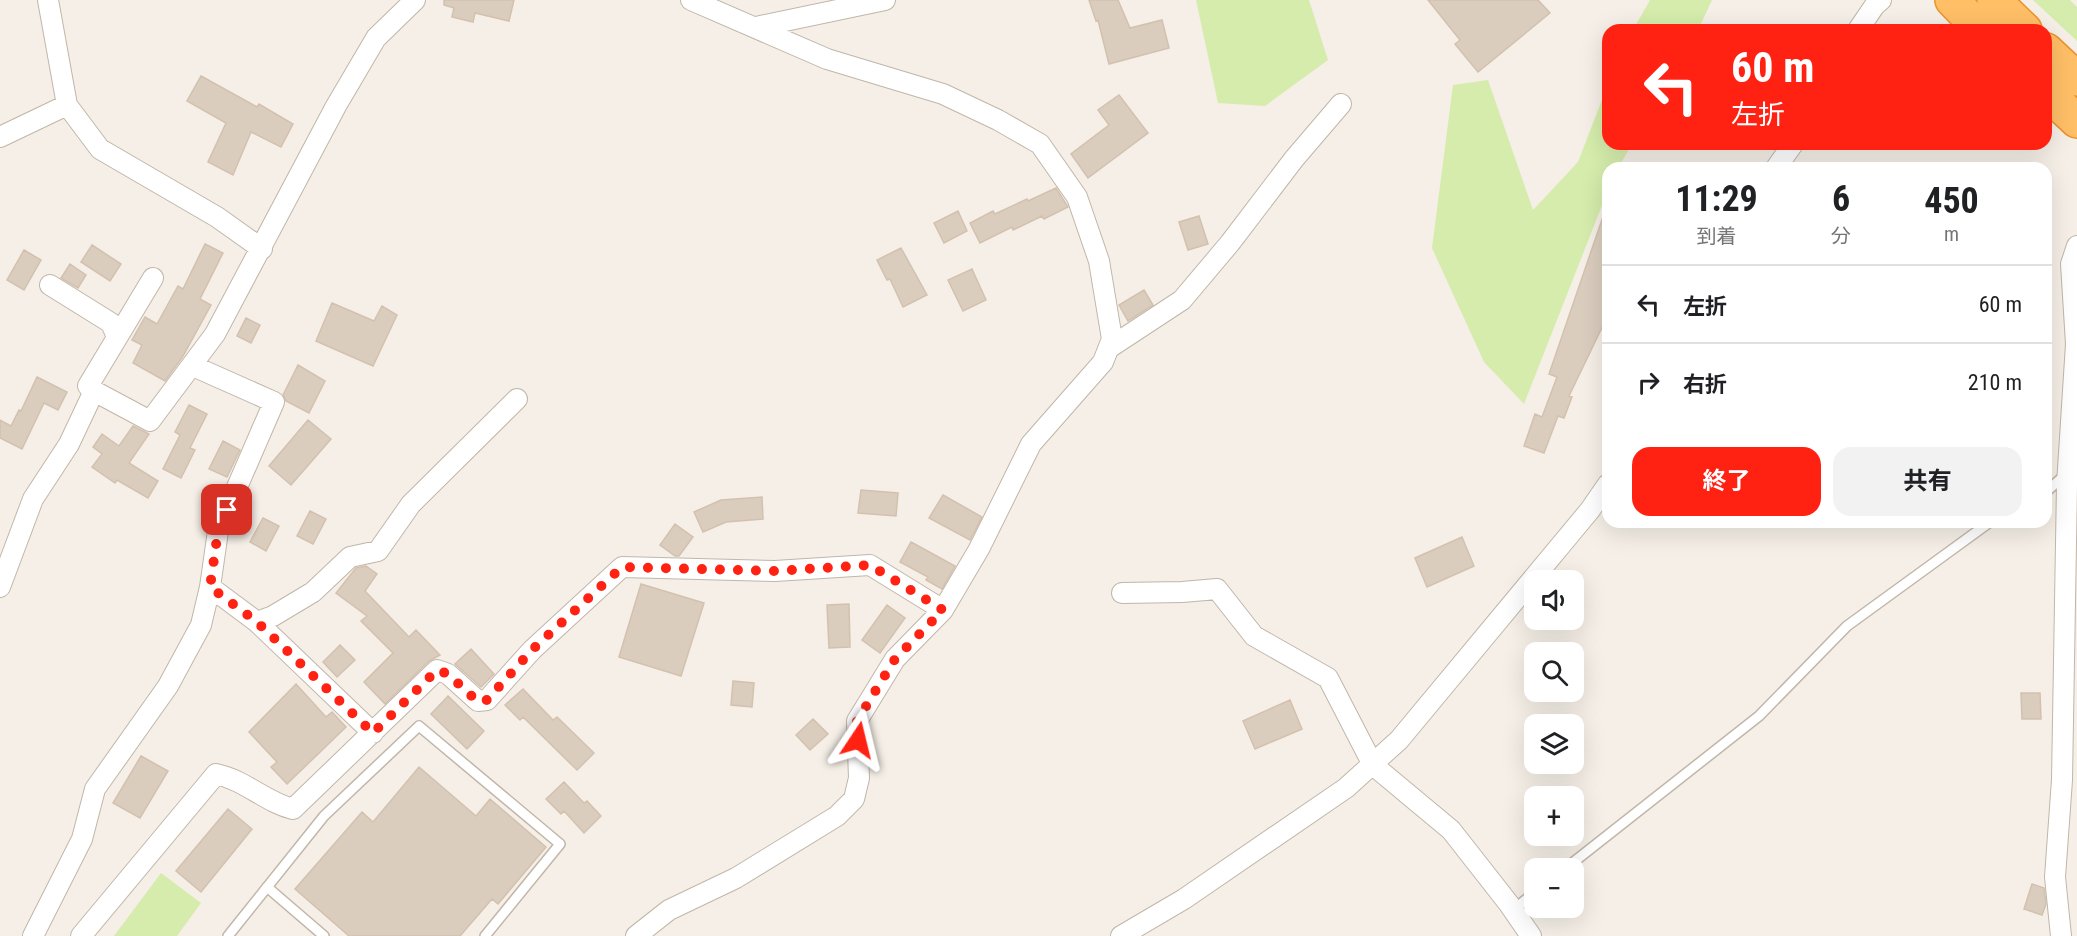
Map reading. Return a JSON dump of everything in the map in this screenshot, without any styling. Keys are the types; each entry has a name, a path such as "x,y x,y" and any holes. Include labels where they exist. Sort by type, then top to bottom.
{"highway":[{"path":"1952,0 1975,24"},
{"path":"1994,0 2019,24"},
{"path":"2052,56 2077,79"},
{"path":"2052,98 2077,121"}],"street":[{"path":"48,0 67,105 100,149 217,217 262,249"},
{"path":"153,278 88,386 94,392 150,421 215,334 336,106 376,38 415,0"},
{"path":"636,936 669,910 736,878 837,816 854,799 859,778 857,721 895,659 943,610 979,549 1031,444 1103,362 1112,339 1099,261 1077,197 1040,144 998,120 943,94 827,59 691,0"},
{"path":"756,27 885,0"},
{"path":"1862,24 1878,3"},
{"path":"1109,348 1182,300 1230,243 1294,159 1341,104"},
{"path":"0,137 67,105"},
{"path":"2061,936 2055,877 2062,780 2068,472 2076,344 2071,264 2077,246"},
{"path":"50,285 111,323 117,337"},
{"path":"33,936 82,839 95,789 168,686 201,625 210,587 218,531 274,402 193,366"},
{"path":"0,588 33,499 69,444 94,392"},
{"path":"257,622 273,616 313,592 350,557 378,551 411,504 517,399"},
{"path":"1121,936 1184,899 1346,788 1373,765 1399,740 1602,493"},
{"path":"81,936 216,774 231,777 281,806 293,809 437,670 448,674 478,702 487,700 532,650 622,567 775,571 870,565 943,610"},
{"path":"210,587 257,622 373,733"},
{"path":"1122,593 1217,589 1254,636 1328,678 1373,765 1451,830 1531,936"}],"lane":[{"path":"2052,487 2068,472"},
{"path":"1579,858 1759,716 1847,626 1982,528"},
{"path":"228,936 324,816 419,726 560,844 484,936"},
{"path":"267,887 324,936"},
{"path":"1513,910 1524,901"}],"green space":[{"path":"1196,0 1309,0 1328,60 1265,106 1218,103"},
{"path":"1650,0 1712,0 1701,24 1636,24"},
{"path":"2033,0 2070,0 2077,7 2077,41"},
{"path":"1488,80 1533,210 1578,162 1602,100 1602,150 1628,150 1622,162 1602,162 1602,205 1524,404 1484,362 1432,248 1453,85"},
{"path":"161,873 201,903 177,936 114,936"}],"building":[{"path":"444,0 514,0 509,21 475,13 473,22 452,17 454,8 444,5"},
{"path":"1089,0 1118,0 1130,28 1162,20 1169,48 1109,64 1098,20 1096,21"},
{"path":"1428,0 1538,0 1550,13 1478,72 1455,44 1460,40"},
{"path":"201,76 257,107 259,104 293,124 281,147 251,132 233,175 208,162 226,123 187,101"},
{"path":"1119,95 1148,133 1088,178 1071,154 1109,125 1098,110"},
{"path":"1056,188 1068,207 1044,219 1042,216 1013,230 1012,227 980,243 970,223 993,211 995,214"},
{"path":"958,211 967,231 944,243 934,223"},
{"path":"1199,216 1208,244 1188,250 1179,222"},
{"path":"1602,220 1602,327 1569,396 1572,397 1564,418 1558,416 1544,453 1524,446 1535,414 1542,417 1557,377 1549,374"},
{"path":"205,244 223,253 200,299 211,305 183,356 165,381 133,363 142,345 132,340 145,317 157,324 178,286 183,289"},
{"path":"92,245 121,264 110,281 81,262"},
{"path":"901,248 927,295 903,307 890,279 887,280 877,260"},
{"path":"24,250 41,260 24,290 7,280"},
{"path":"70,264 86,275 78,288 61,278"},
{"path":"972,269 986,300 963,311 948,280"},
{"path":"1144,290 1153,305 1128,321 1119,305"},
{"path":"332,303 374,321 382,306 397,315 373,366 316,341"},
{"path":"246,318 260,325 251,343 237,336"},
{"path":"298,365 325,381 309,413 286,401 283,395"},
{"path":"37,377 67,392 58,410 44,403 22,449 0,438 0,420 11,426 19,410 21,411"},
{"path":"189,405 207,414 190,448 195,450 181,478 163,469 180,435 175,432"},
{"path":"308,420 331,439 291,485 269,466"},
{"path":"133,426 149,434 129,463 158,481 148,498 117,480 115,483 92,467 102,454 93,447 102,434 119,446"},
{"path":"223,441 240,450 227,477 209,469"},
{"path":"861,490 898,493 896,516 858,513"},
{"path":"943,495 982,517 970,540 929,518"},
{"path":"762,497 763,519 726,522 703,532 694,512 721,500"},
{"path":"310,511 326,519 313,544 297,536"},
{"path":"263,518 279,526 266,551 250,542"},
{"path":"675,524 693,537 679,556 675,556 660,545"},
{"path":"1462,537 1474,566 1427,587 1415,558"},
{"path":"911,542 955,566 942,589 926,580 928,577 900,562"},
{"path":"366,566 377,574 365,591 409,637 416,630 440,655 429,661 385,704 364,682 393,653 361,621 367,616 336,593 356,568"},
{"path":"641,584 704,603 681,676 619,657"},
{"path":"849,604 850,647 829,648 827,605"},
{"path":"887,605 905,618 880,653 862,640"},
{"path":"340,645 355,660 337,677 323,662"},
{"path":"471,649 494,674 481,687 455,664"},
{"path":"733,681 754,683 752,707 731,705"},
{"path":"296,684 326,717 332,712 346,727 287,784 271,767 277,762 249,732"},
{"path":"523,689 553,720 557,717 594,753 577,770 523,717 520,720 505,705"},
{"path":"2021,693 2040,693 2041,719 2022,719"},
{"path":"448,696 484,731 467,749 431,714"},
{"path":"1290,700 1302,729 1255,749 1243,721"},
{"path":"813,719 828,734 810,750 796,735"},
{"path":"141,756 168,771 140,818 113,803"},
{"path":"419,767 476,816 490,799 546,847 498,904 492,899 460,936 349,936 295,889 362,812 373,822"},
{"path":"564,782 584,803 587,801 601,816 584,833 564,811 561,814 546,799"},
{"path":"228,809 252,829 201,892 176,871"},
{"path":"2032,884 2044,888 2046,904 2042,915 2024,909"}],"route":[{"path":"227,510 218,531 210,587 257,622 373,733 437,670 448,674 478,702 487,700 532,650 622,567 775,571 870,565 943,610 895,659 857,721 858,740"}]}
